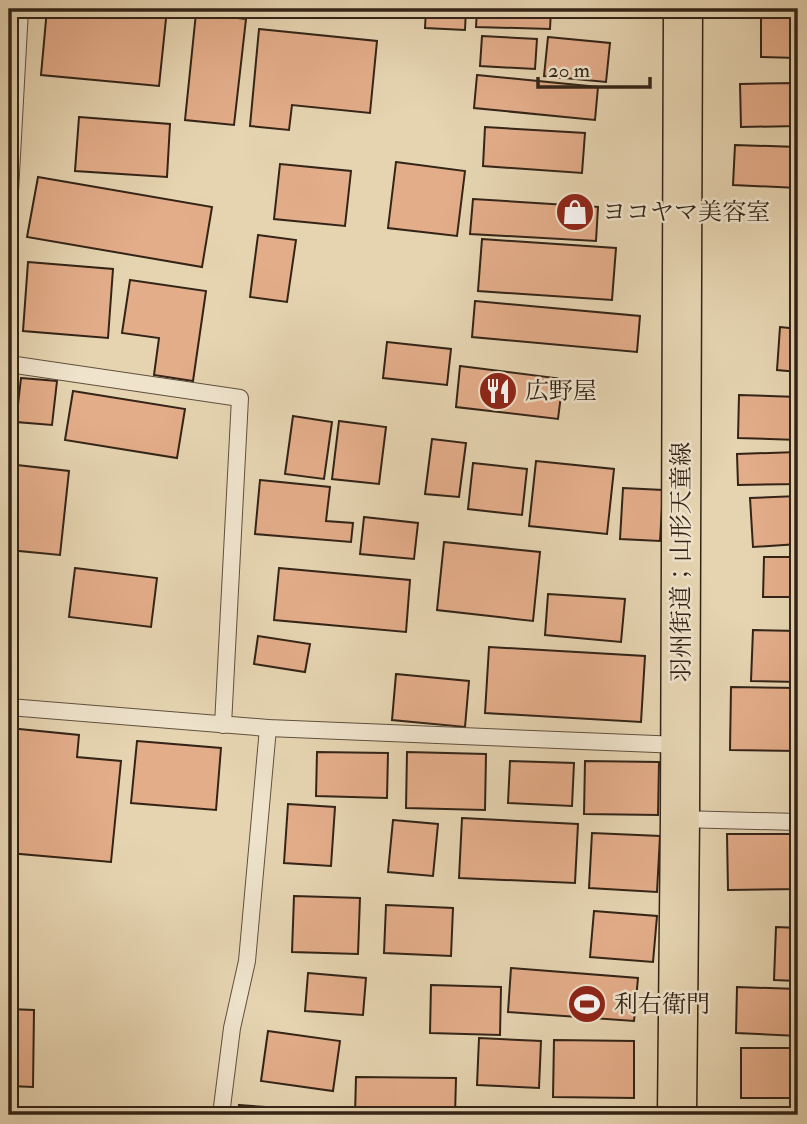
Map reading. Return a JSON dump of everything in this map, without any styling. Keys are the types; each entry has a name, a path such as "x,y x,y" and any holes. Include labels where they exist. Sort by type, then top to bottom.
{"main road":[{"name":"羽州街道；山形天童線","path":"677,1115 681,820 683,9"}],"lane":[{"path":"9,210 11,116 20,9"},
{"path":"9,364 240,398 223,725"},
{"path":"9,707 268,728 681,744"},
{"path":"221,1115 232,1028 247,961 268,728"},
{"path":"681,820 798,822"}],"building":[{"path":"47,9 167,9 159,86 41,75"},
{"path":"426,9 466,9 465,30 425,28"},
{"path":"477,9 551,9 550,29 476,27"},
{"path":"761,9 798,9 798,58 761,57"},
{"path":"196,13 246,19 234,125 185,120"},
{"path":"259,29 377,41 370,113 292,105 289,130 250,126"},
{"path":"482,36 537,39 535,69 480,66"},
{"path":"548,37 610,43 606,82 544,76"},
{"path":"477,75 598,87 595,120 474,108"},
{"path":"798,83 798,126 741,127 740,84"},
{"path":"79,117 170,124 167,177 75,171"},
{"path":"485,127 585,133 582,173 483,166"},
{"path":"735,145 798,147 798,188 733,185"},
{"path":"396,162 465,171 457,236 388,228"},
{"path":"280,164 351,171 345,226 274,219"},
{"path":"38,177 212,207 202,267 27,237"},
{"path":"473,199 598,207 596,241 470,234"},
{"path":"258,235 296,240 287,302 250,297"},
{"path":"482,239 616,248 612,300 478,291"},
{"path":"28,262 113,269 108,338 23,331"},
{"path":"130,280 206,291 193,381 154,375 159,338 122,333"},
{"path":"475,301 640,316 637,352 472,337"},
{"path":"780,327 798,329 798,372 777,370"},
{"path":"387,342 451,349 447,385 383,378"},
{"path":"460,366 563,379 558,419 456,407"},
{"path":"21,378 57,381 52,425 16,422"},
{"path":"73,391 185,409 177,458 65,440"},
{"path":"739,395 798,397 798,440 738,438"},
{"path":"293,416 332,422 324,479 285,474"},
{"path":"339,421 386,427 379,484 332,479"},
{"path":"432,439 466,443 459,497 425,494"},
{"path":"798,452 798,484 738,485 737,454"},
{"path":"536,461 614,469 607,534 529,526"},
{"path":"473,463 527,469 522,515 468,509"},
{"path":"17,465 69,471 60,555 9,550"},
{"path":"260,480 330,487 326,521 353,523 351,542 255,534"},
{"path":"623,488 663,490 660,541 620,539"},
{"path":"798,496 798,544 753,547 750,498"},
{"path":"364,517 418,523 414,559 360,554"},
{"path":"444,542 540,552 533,621 437,610"},
{"path":"764,557 798,557 798,597 763,597"},
{"path":"75,568 157,578 151,627 69,617"},
{"path":"279,568 410,580 406,632 274,620"},
{"path":"548,594 625,599 621,642 545,635"},
{"path":"753,630 798,631 798,682 751,681"},
{"path":"258,636 310,644 305,672 254,664"},
{"path":"489,647 645,656 641,722 485,713"},
{"path":"396,674 469,681 465,727 392,720"},
{"path":"731,687 798,688 798,751 730,750"},
{"path":"9,728 79,735 77,757 121,761 111,862 9,853"},
{"path":"137,741 221,748 216,810 131,803"},
{"path":"317,752 388,753 387,798 316,796"},
{"path":"407,752 486,754 485,810 406,808"},
{"path":"510,761 574,763 572,806 508,803"},
{"path":"585,761 659,762 658,815 584,814"},
{"path":"288,804 335,807 331,866 284,863"},
{"path":"462,818 578,824 575,883 459,878"},
{"path":"393,820 438,824 433,876 388,872"},
{"path":"592,833 660,836 657,892 589,888"},
{"path":"727,834 798,834 798,889 728,890"},
{"path":"294,896 360,898 358,954 292,952"},
{"path":"386,905 453,908 451,956 384,953"},
{"path":"594,911 657,916 653,962 590,957"},
{"path":"776,927 798,928 798,981 774,980"},
{"path":"511,968 638,978 634,1021 508,1012"},
{"path":"308,973 366,978 363,1015 305,1011"},
{"path":"431,985 501,987 500,1035 430,1033"},
{"path":"737,987 798,989 798,1036 736,1033"},
{"path":"9,1009 34,1010 33,1087 9,1086"},
{"path":"268,1031 340,1041 333,1091 261,1081"},
{"path":"479,1038 541,1041 539,1088 477,1085"},
{"path":"554,1040 634,1041 634,1098 553,1097"},
{"path":"741,1048 798,1048 798,1098 741,1098"},
{"path":"356,1077 456,1078 455,1115 355,1115"},
{"path":"239,1105 265,1107 264,1115 238,1115"},
{"path":"527,1109 527,1115 470,1115 470,1110"},
{"path":"648,1112 648,1115 538,1115 538,1113"}],"place":[{"name":"ヨコヤマ美容室","path":"575,212"},
{"name":"広野屋","path":"498,391"},
{"name":"利右衛門","path":"587,1004"}]}
